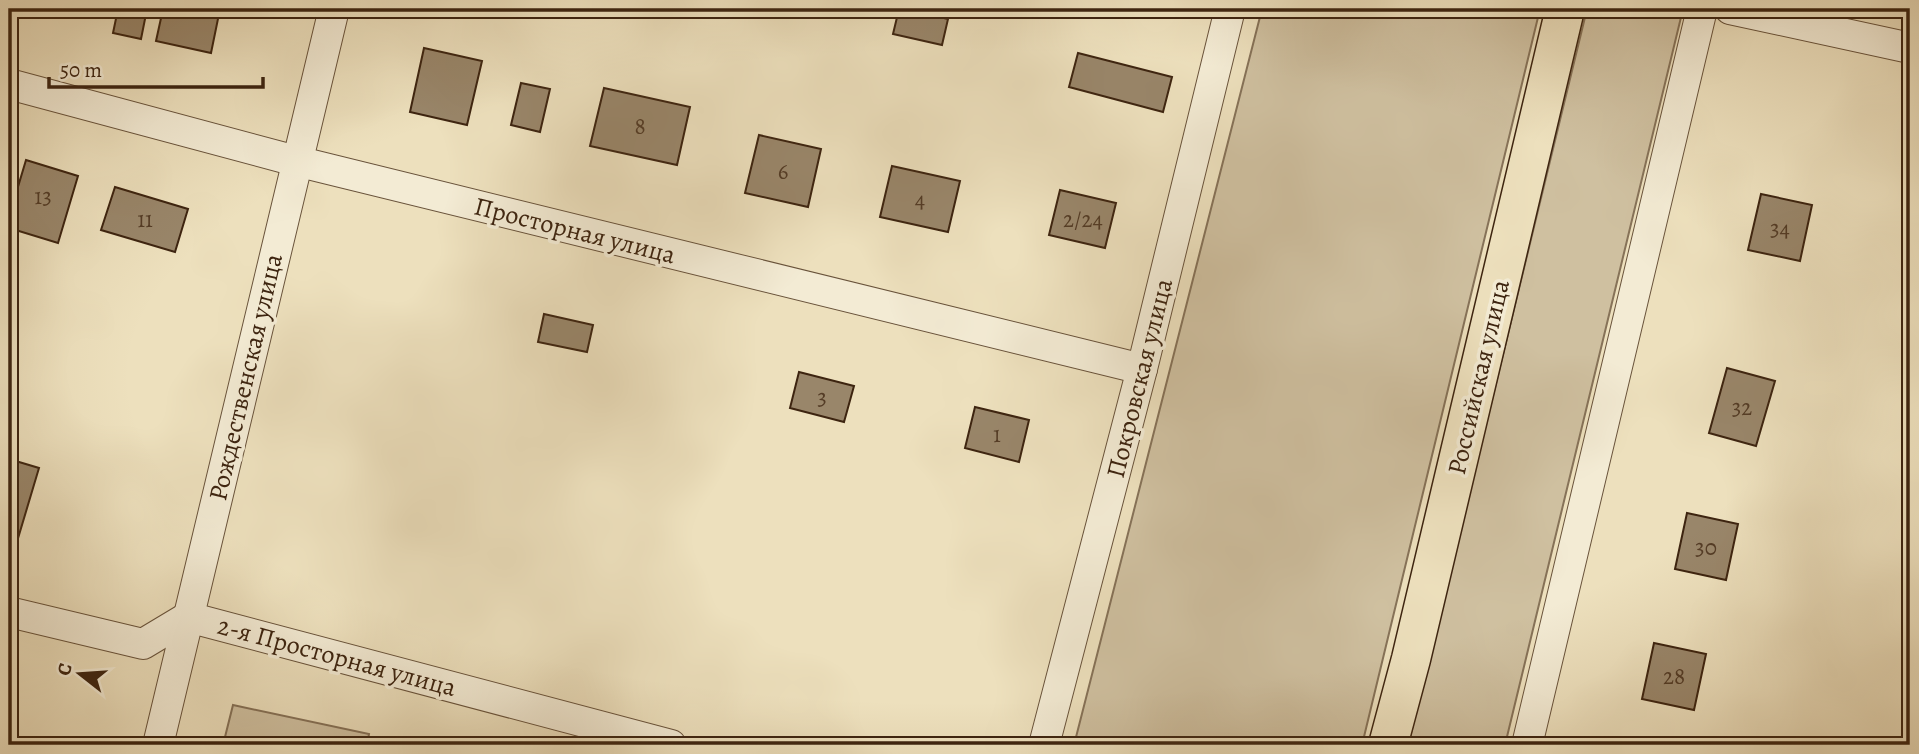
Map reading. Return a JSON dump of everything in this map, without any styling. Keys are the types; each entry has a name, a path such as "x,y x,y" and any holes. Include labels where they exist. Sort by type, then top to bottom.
{"main road":[{"name":"Российская улица","path":"1388,745 1411,659 1565,9"}],"street":[{"name":"Рождественская улица","path":"158,745 334,9"},
{"name":"Покровская улица","path":"1044,745 1142,369 1230,9"},
{"path":"1527,745 1702,9"},
{"path":"1730,9 1910,48"},
{"name":"Просторная улица","path":"9,84 296,161 1142,369"},
{"name":"2-я Просторная улица","path":"9,612 143,644 188,617 671,745"}],"shaded area":[{"path":"1262,9 1540,9 1362,745 1074,745"},
{"path":"1587,9 1683,9 1505,745 1408,745"},
{"path":"233,705 369,734 367,745 223,745"}],"building":[{"path":"118,9 147,9 141,39 113,33"},
{"path":"163,9 220,9 211,53 156,41"},
{"path":"899,9 948,19 942,45 893,34"},
{"path":"1150,9 1179,9 1178,15"},
{"path":"424,48 482,61 467,125 410,112"},
{"path":"1078,53 1172,77 1163,112 1069,87"},
{"path":"521,83 550,89 540,132 511,125"},
{"path":"604,88 690,107 677,165 590,146"},
{"path":"759,135 821,149 808,207 745,193"},
{"path":"26,160 78,176 58,243 9,228 9,217"},
{"path":"892,166 960,181 948,232 880,217"},
{"path":"115,187 188,209 175,252 101,230"},
{"path":"1060,190 1116,203 1105,248 1049,235"},
{"path":"1761,194 1812,205 1800,261 1748,250"},
{"path":"544,314 593,325 587,352 538,342"},
{"path":"1727,368 1775,381 1756,446 1709,433"},
{"path":"799,372 854,386 844,422 790,408"},
{"path":"975,407 1029,420 1019,462 965,448"},
{"path":"9,459 39,468 16,545 9,543"},
{"path":"1687,513 1738,524 1726,580 1675,569"},
{"path":"1654,643 1706,654 1694,710 1642,699"}]}
